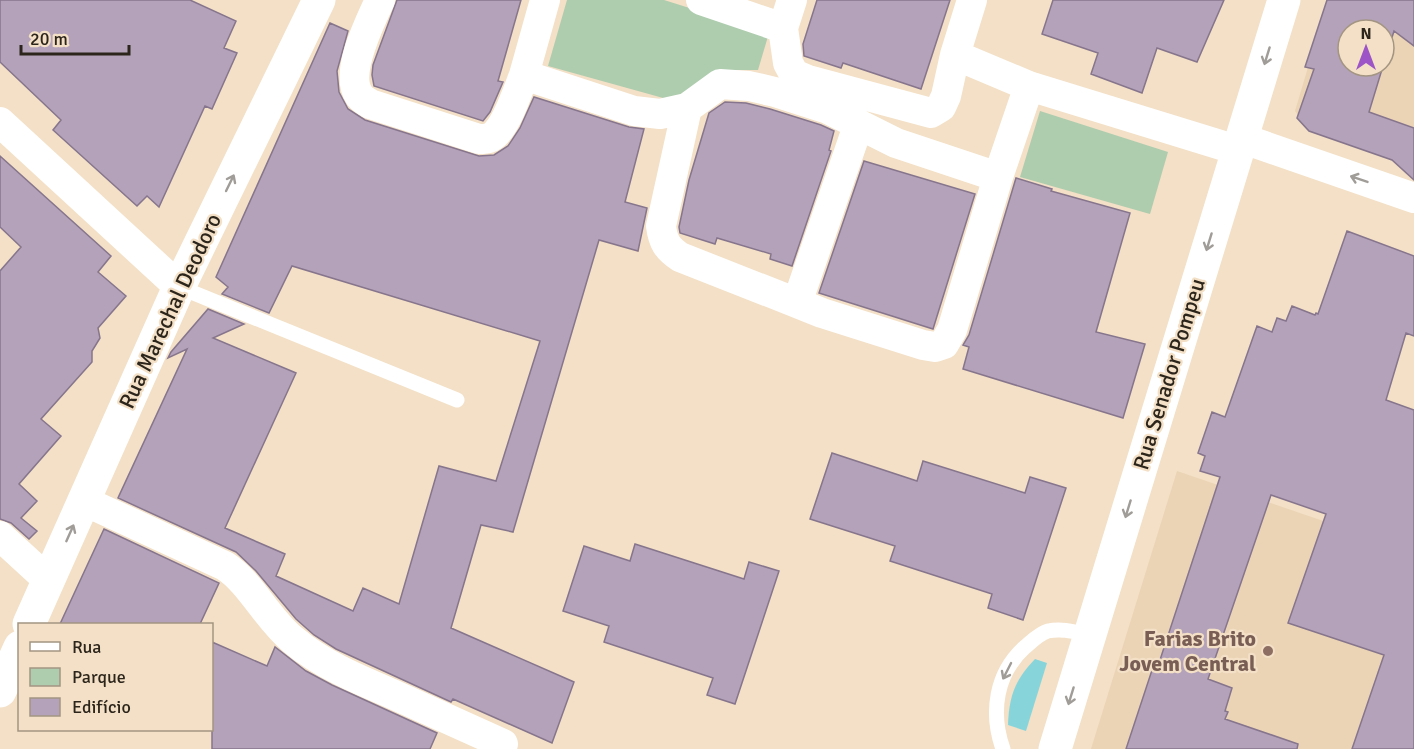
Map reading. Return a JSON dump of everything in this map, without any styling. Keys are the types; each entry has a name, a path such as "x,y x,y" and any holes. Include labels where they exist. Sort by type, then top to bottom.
{"street":[{"name":"Rua Marechal Deodoro","path":"29,623 179,287 319,0"},
{"path":"380,0 354,69 355,85 359,97 370,104 479,139 490,138 500,130 524,75 545,0"},
{"path":"701,0 783,28"},
{"path":"792,0 783,28 788,63 794,74 808,80 931,113 941,106 946,96 955,55 972,0"},
{"name":"Rua Senador Pompeu","path":"1055,749 1284,0"},
{"path":"955,55 1029,86 1239,144 1414,198"},
{"path":"524,75 634,111 660,114 687,108 720,84 749,86 828,109 896,143 998,177"},
{"path":"687,108 661,226 662,238 668,249 680,257 822,313 935,347 944,344 952,330 998,177 1029,86"},
{"path":"0,122 179,287"},
{"path":"797,303 858,126"},
{"path":"84,501 238,574 268,616 293,641 322,660 361,681 503,744"},
{"path":"0,536 48,580"},
{"path":"0,691 18,651"}],"lane":[{"path":"179,287 457,400"},
{"path":"1003,749 997,729 996,709 999,688 1005,670 1017,654 1046,632 1062,629 1089,635"}],"shaded area":[{"path":"1328,0 1414,0 1414,165 1310,132 1295,111"},
{"name":"Farias Brito Jovem Central","path":"1177,471 1414,552 1414,749 1091,749"}],"green space":[{"path":"567,0 664,0 769,33 758,70 735,70 710,80 674,101 548,66"},
{"path":"1040,111 1168,152 1150,214 1020,177"}],"water":[{"path":"1035,659 1047,663 1026,731 1008,725 1009,715 1014,689 1022,674"}],"building":[{"path":"0,0 190,0 236,21 224,48 237,53 212,109 205,106 159,207 147,196 137,206 53,130 61,120 0,62"},
{"path":"397,0 521,0 498,81 503,82 490,112 483,121 374,86 373,65"},
{"path":"817,0 950,0 921,89 843,63 841,68 804,56 803,44"},
{"path":"1053,0 1224,0 1197,62 1157,48 1142,93 1091,74 1098,53 1042,34"},
{"path":"1327,0 1414,0 1414,46 1396,32 1396,18 1336,18 1336,78 1379,78 1369,112 1414,128 1414,180 1392,160 1309,131 1297,118 1314,69 1305,67"},
{"path":"330,23 348,31 337,71 339,92 348,109 365,120 479,156 494,155 508,146 520,128 534,97 629,127 644,129 625,202 647,208 638,251 599,240 513,532 481,525 451,628 574,682 552,743 453,699 451,702 336,649 314,635 296,619 256,571 236,552 118,498 187,349 168,358 208,309 244,324 213,338 296,373 225,528 285,554 276,576 353,611 363,588 399,604 439,466 496,481 540,341 292,266 269,313 222,294 228,287 216,277"},
{"path":"725,102 746,103 770,109 834,131 829,150 831,151 792,266 770,259 771,254 717,238 715,244 680,233 679,227 689,180 709,113"},
{"path":"0,156 111,256 98,272 126,296 98,328 100,338 92,351 92,362 41,419 61,436 19,484 37,501 21,518 37,531 29,539 11,523 0,519 0,271 21,247 0,227"},
{"path":"864,161 975,194 933,329 819,293"},
{"path":"1016,178 1052,189 1051,191 1130,213 1096,332 1145,344 1123,418 963,369 969,347 963,345 969,335"},
{"path":"1347,231 1414,256 1414,336 1406,333 1386,400 1414,410 1414,749 1352,749 1384,655 1288,623 1326,514 1271,495 1208,679 1232,688 1225,719 1298,744 1297,749 1126,749 1155,661 1159,663 1220,477 1200,471 1205,456 1198,453 1212,412 1225,417 1257,326 1272,332 1277,318 1286,321 1292,306 1315,315 1318,314"},
{"path":"832,453 917,481 923,461 1025,493 1030,477 1066,488 1023,620 988,608 992,594 890,561 895,546 810,519"},
{"path":"104,529 219,583 200,623 60,623"},
{"path":"635,544 744,579 749,562 779,571 735,704 707,695 713,678 604,642 609,626 563,611 584,546 630,561"},
{"path":"213,642 267,666 275,647 306,671 332,685 437,733 430,749 212,749"}],"place":[{"name":"Farias Brito Jovem Central","path":"1268,651"}]}
